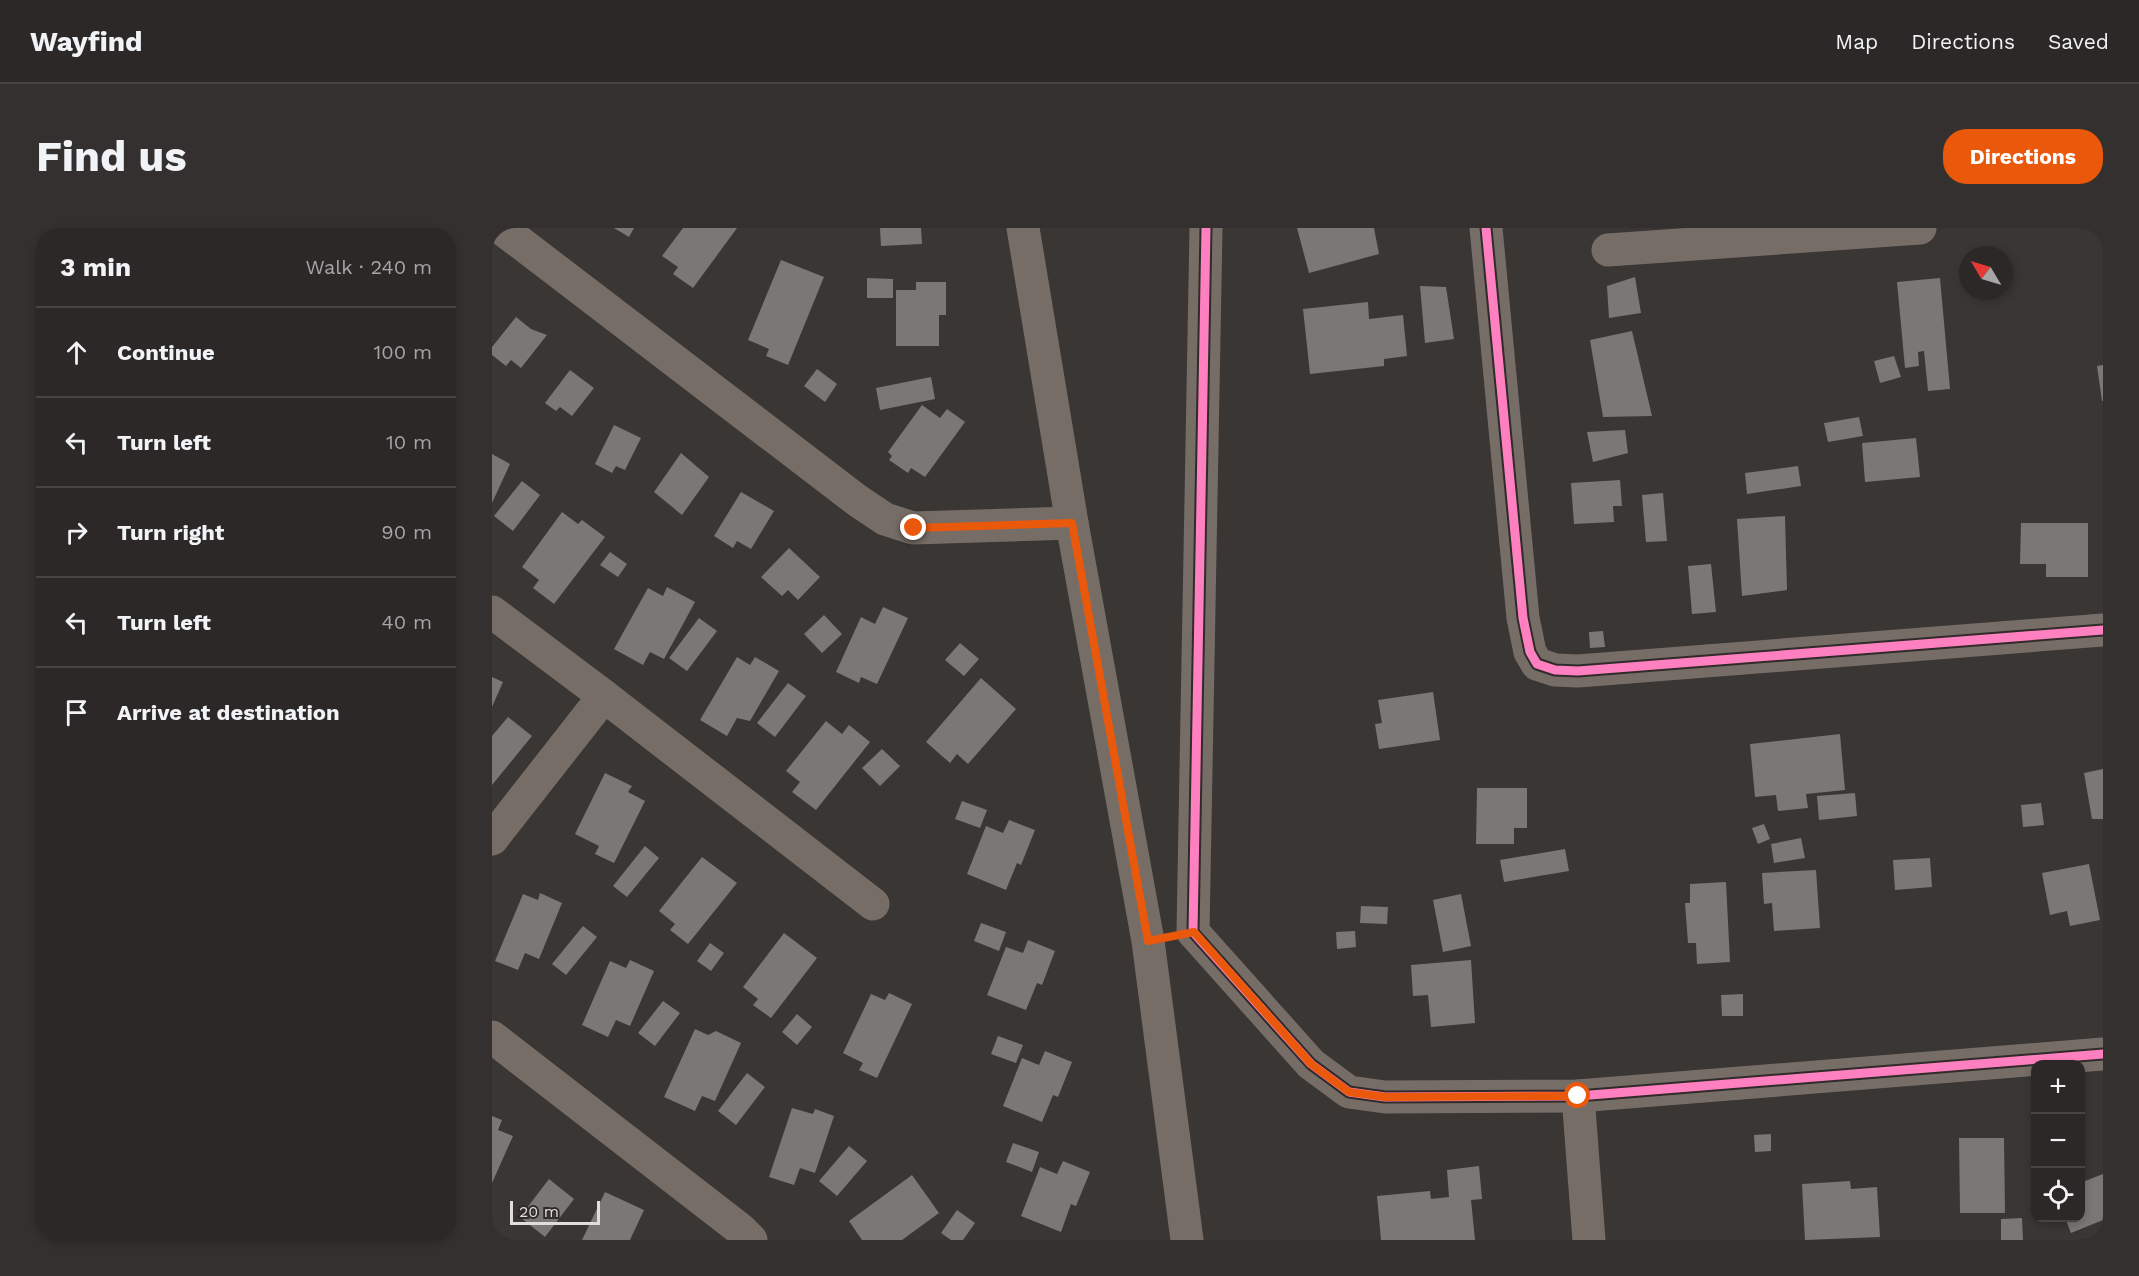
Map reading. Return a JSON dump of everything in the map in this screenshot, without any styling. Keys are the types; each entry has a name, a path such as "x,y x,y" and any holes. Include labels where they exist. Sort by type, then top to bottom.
{"street":[{"path":"501,228 858,501 885,519 914,528 1072,523"},
{"path":"1023,228 1072,523 1148,941 1187,1240"},
{"path":"1206,228 1194,932 1311,1064 1349,1092 1385,1097 1578,1096 2103,1054"},
{"path":"1486,228 1523,618 1530,652 1537,664 1555,670 1578,670 2103,630"},
{"path":"1608,250 1920,228"},
{"path":"492,612 873,904"},
{"path":"492,839 604,696"},
{"path":"1148,941 1194,932"},
{"path":"492,1037 752,1240"},
{"path":"1578,1096 1589,1240"}],"building":[{"path":"614,228 634,228 629,237"},
{"path":"683,228 737,228 693,288 673,274 678,267 662,256"},
{"path":"880,228 921,228 922,244 881,246"},
{"path":"1297,228 1374,228 1379,254 1309,273"},
{"path":"781,260 824,277 788,365 766,356 769,349 748,340"},
{"path":"1635,277 1641,313 1609,318 1607,286"},
{"path":"867,278 893,279 893,298 867,298"},
{"path":"1940,278 1950,389 1928,391 1924,351 1918,352 1919,366 1905,368 1897,282"},
{"path":"916,282 946,282 946,315 939,315 939,346 896,346 896,290 916,290"},
{"path":"1420,286 1446,287 1454,339 1425,343"},
{"path":"1368,302 1369,319 1403,315 1407,356 1384,359 1384,366 1310,374 1303,309"},
{"path":"516,317 531,329 547,335 521,368 511,360 506,366 492,355 492,347"},
{"path":"1632,331 1652,416 1603,417 1590,340"},
{"path":"1894,356 1901,377 1880,383 1874,361"},
{"path":"2103,365 2103,401 2102,401 2097,366"},
{"path":"817,369 837,384 825,402 804,386"},
{"path":"570,370 594,388 572,416 560,407 556,411 545,403"},
{"path":"931,377 935,399 880,410 876,388"},
{"path":"922,405 940,418 947,409 965,422 925,477 911,468 908,473 889,460 892,456 888,452"},
{"path":"1859,417 1863,436 1828,442 1824,423"},
{"path":"614,425 641,438 625,470 616,466 612,473 595,464"},
{"path":"1625,430 1628,453 1593,462 1587,432"},
{"path":"1916,438 1920,477 1865,482 1862,443"},
{"path":"681,453 709,477 682,515 654,492"},
{"path":"492,454 510,464 492,503"},
{"path":"1798,466 1801,486 1747,494 1745,473"},
{"path":"1620,480 1622,506 1613,506 1614,522 1574,524 1571,483"},
{"path":"522,481 540,495 513,531 494,516"},
{"path":"741,492 774,511 751,549 737,541 733,548 714,536"},
{"path":"1663,493 1667,541 1646,542 1642,495"},
{"path":"562,512 578,524 582,520 605,537 554,604 533,588 539,580 522,567"},
{"path":"1785,516 1787,590 1742,596 1737,519"},
{"path":"2021,523 2088,523 2088,577 2046,577 2046,564 2020,564"},
{"path":"789,548 820,577 798,600 788,590 782,596 761,577"},
{"path":"610,552 627,564 618,577 600,565"},
{"path":"1711,564 1716,612 1692,614 1688,566"},
{"path":"667,587 695,602 664,659 650,652 643,665 614,649 648,588 663,596"},
{"path":"883,607 908,618 877,684 861,677 859,683 836,672 861,617 875,624"},
{"path":"824,615 842,634 822,653 804,634"},
{"path":"699,618 717,631 687,671 669,658"},
{"path":"1603,631 1605,647 1590,648 1589,632"},
{"path":"960,643 979,659 964,676 945,660"},
{"path":"737,657 750,665 755,657 779,671 750,721 737,718 727,736 700,720"},
{"path":"492,677 503,682 492,707"},
{"path":"981,678 1016,709 968,764 957,754 950,763 926,742"},
{"path":"788,683 806,696 775,737 757,723"},
{"path":"1433,692 1440,740 1379,749 1375,724 1382,723 1378,700"},
{"path":"508,717 532,736 492,785 492,736"},
{"path":"826,721 842,734 849,725 870,742 816,810 792,792 800,782 786,771"},
{"path":"1840,734 1845,790 1806,794 1808,808 1778,811 1776,795 1755,797 1750,744"},
{"path":"882,749 900,766 880,786 862,768"},
{"path":"2103,769 2103,819 2092,819 2084,773"},
{"path":"605,773 632,786 628,792 645,801 614,863 595,854 599,846 575,834"},
{"path":"1477,788 1527,788 1527,828 1514,828 1514,844 1476,844"},
{"path":"1855,793 1857,816 1819,820 1817,796"},
{"path":"962,801 987,810 980,828 955,819"},
{"path":"2041,803 2044,825 2023,827 2021,805"},
{"path":"1009,820 1035,830 1021,865 1017,863 1006,890 967,874 986,826 1003,833"},
{"path":"1764,824 1770,839 1758,844 1752,828"},
{"path":"1801,838 1805,858 1774,863 1771,844"},
{"path":"645,846 659,858 627,897 613,886"},
{"path":"1565,849 1569,871 1504,882 1500,860"},
{"path":"702,857 737,883 688,944 670,930 675,924 659,911"},
{"path":"1930,858 1932,887 1895,890 1893,860"},
{"path":"2089,864 2100,920 2070,926 2067,911 2050,915 2042,873"},
{"path":"1816,870 1820,928 1774,931 1772,903 1764,904 1762,873"},
{"path":"1726,882 1730,962 1697,964 1696,943 1688,943 1685,903 1690,903 1690,884"},
{"path":"540,893 562,903 539,959 525,953 518,970 495,961 523,894 538,900"},
{"path":"1461,894 1471,946 1443,952 1433,900"},
{"path":"1361,906 1388,907 1387,924 1360,923"},
{"path":"981,923 1006,932 999,951 974,941"},
{"path":"583,926 597,937 566,975 552,964"},
{"path":"1355,931 1356,947 1337,949 1336,932"},
{"path":"784,933 817,958 771,1018 753,1005 758,999 743,987"},
{"path":"1028,940 1055,951 1042,985 1037,983 1026,1010 987,995 1006,947 1023,953"},
{"path":"710,943 724,953 711,971 697,961"},
{"path":"630,960 654,971 630,1026 616,1020 608,1037 582,1025 610,961 626,968"},
{"path":"1471,960 1475,1023 1431,1027 1428,995 1413,996 1411,965"},
{"path":"889,993 912,1004 877,1078 859,1070 863,1063 843,1053 871,994 885,1000"},
{"path":"1743,994 1743,1016 1722,1016 1721,995"},
{"path":"663,1001 680,1013 655,1046 638,1033"},
{"path":"797,1014 812,1027 797,1045 782,1032"},
{"path":"695,1029 708,1035 716,1031 741,1043 715,1101 702,1096 695,1111 664,1097"},
{"path":"998,1036 1023,1045 1016,1063 991,1054"},
{"path":"1045,1051 1072,1062 1058,1097 1053,1095 1042,1122 1003,1106 1022,1058 1039,1065"},
{"path":"747,1073 765,1087 736,1125 718,1111"},
{"path":"792,1108 813,1114 815,1109 834,1116 815,1173 800,1168 794,1185 769,1177"},
{"path":"492,1116 502,1120 498,1130 513,1136 492,1183"},
{"path":"1771,1134 1771,1151 1755,1152 1754,1135"},
{"path":"1959,1138 2004,1138 2005,1213 1960,1213"},
{"path":"1013,1143 1039,1152 1032,1172 1006,1162"},
{"path":"849,1146 867,1161 837,1196 819,1181"},
{"path":"1063,1161 1090,1172 1076,1206 1071,1204 1061,1232 1021,1216 1040,1167 1057,1174"},
{"path":"1479,1166 1482,1199 1471,1200 1475,1240 1381,1240 1377,1196 1430,1191 1431,1199 1449,1197 1447,1170"},
{"path":"2103,1174 2103,1220 2071,1233 2067,1222 2085,1222 2085,1181"},
{"path":"912,1175 939,1213 902,1240 862,1240 849,1221"},
{"path":"549,1179 574,1199 545,1237 520,1217"},
{"path":"1850,1181 1851,1189 1877,1187 1880,1237 1805,1240 1802,1184"},
{"path":"605,1192 644,1210 630,1240 582,1240"},
{"path":"957,1210 975,1223 963,1240 951,1240 941,1233"},
{"path":"2022,1218 2023,1240 2001,1240 2001,1219"}],"cycle path":[{"path":"1206,228 1193,932 1311,1064 1349,1092 1385,1097 1578,1096 2103,1054"},
{"path":"1486,228 1523,618 1530,652 1537,664 1555,670 1578,671 2103,630"}],"route":[{"path":"914,528 1072,523 1148,941 1194,932 1311,1064 1349,1092 1385,1097 1578,1096"}]}
